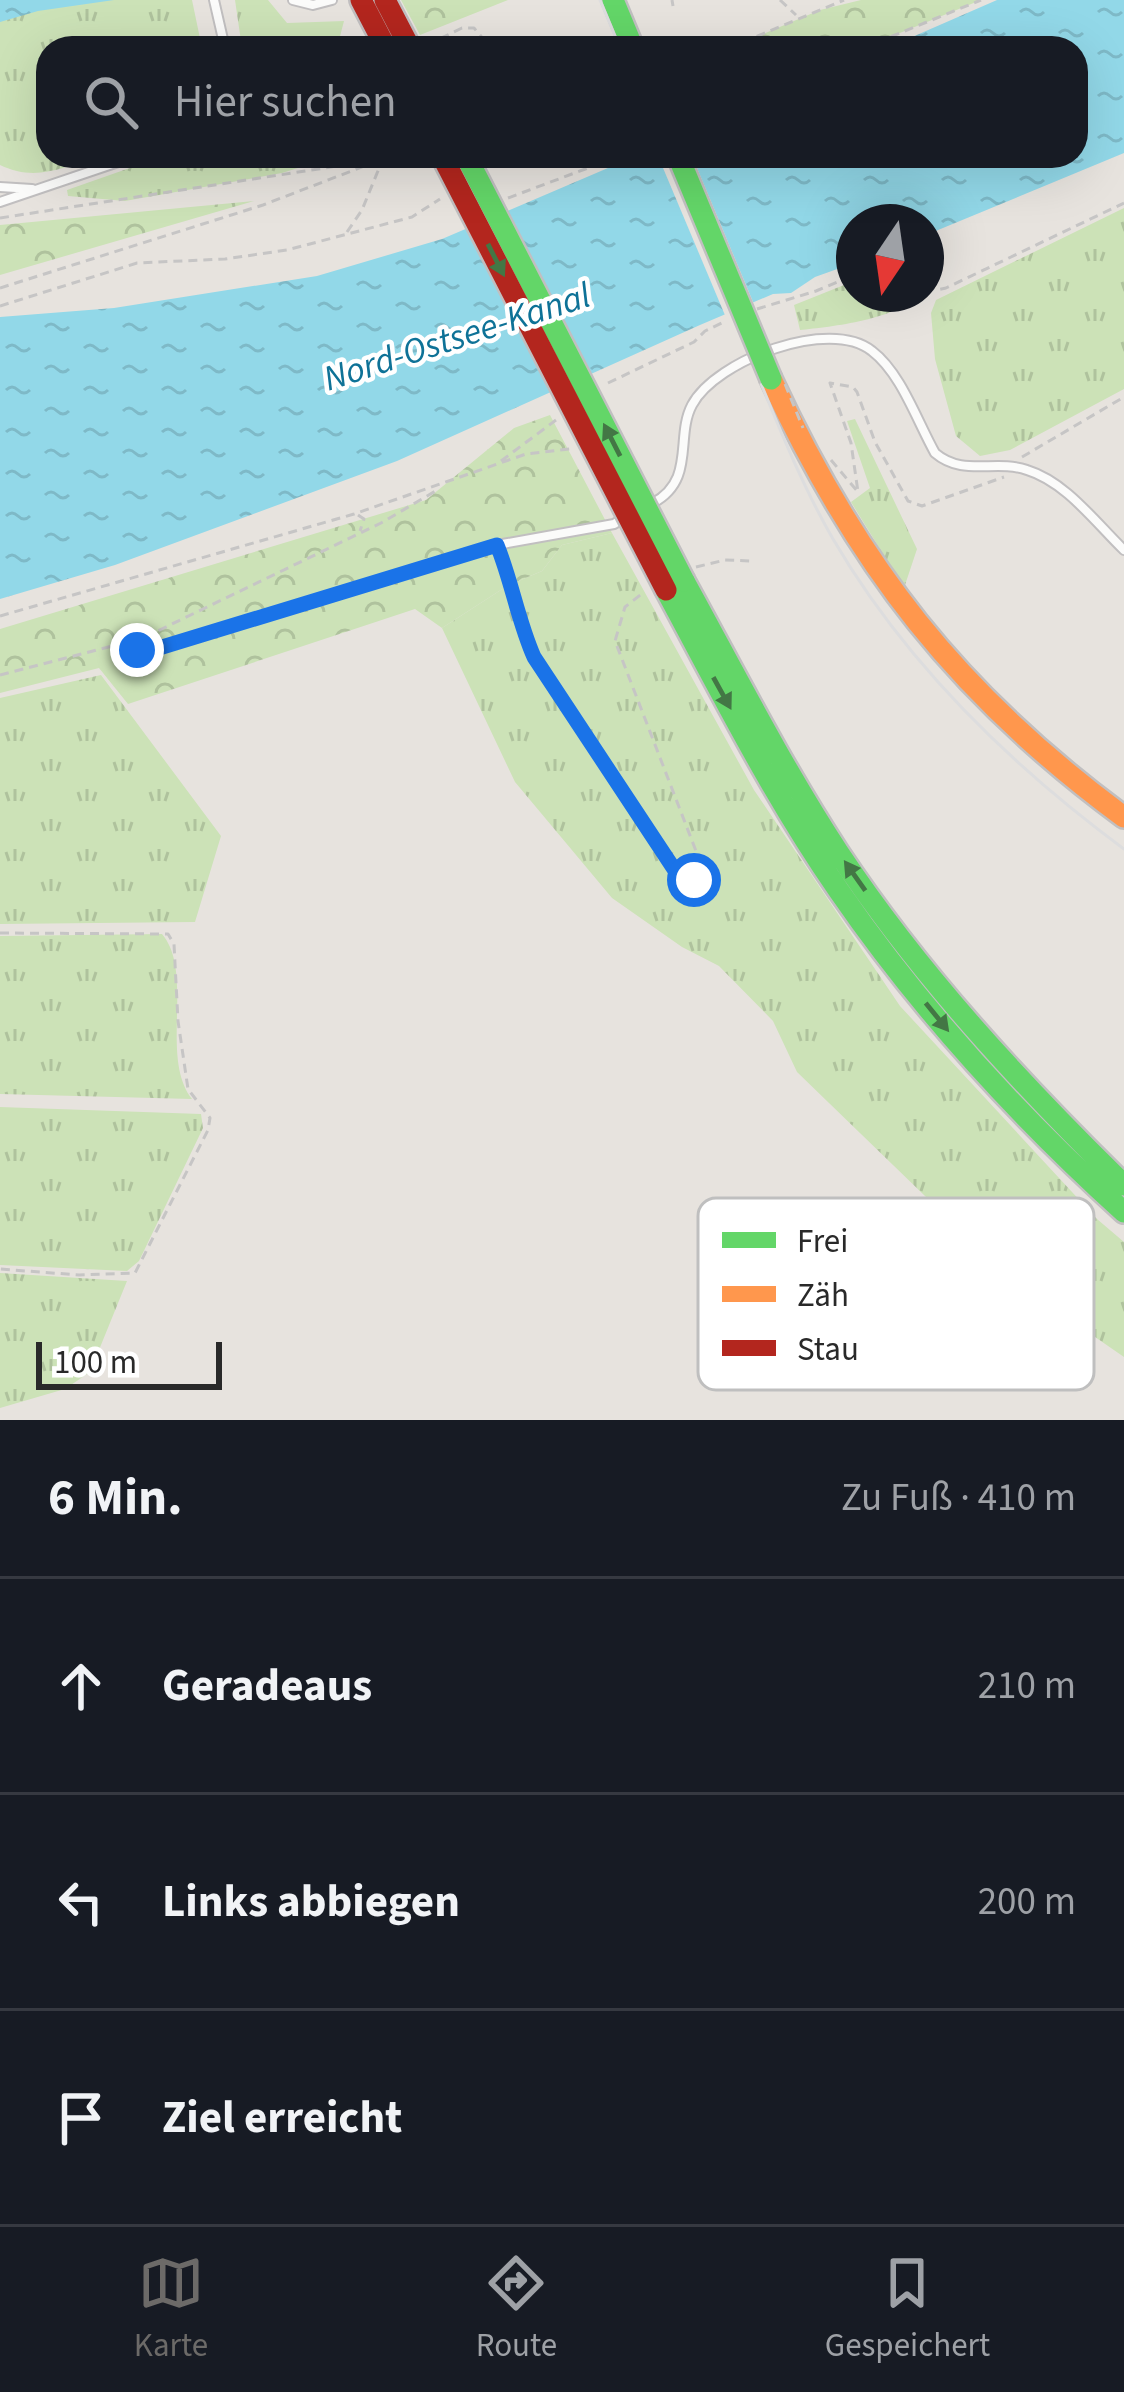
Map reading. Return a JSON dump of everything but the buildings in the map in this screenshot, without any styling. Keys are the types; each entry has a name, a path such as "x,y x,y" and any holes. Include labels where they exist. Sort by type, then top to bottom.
{"main road":[{"path":"361,0 380,36"},
{"path":"385,0 404,36"},
{"path":"448,168 783,802 883,949 986,1075 1124,1212"},
{"path":"472,168 671,583 787,771 889,924 1005,1065 1124,1185"},
{"path":"683,168 794,432 885,582 974,692 1066,776 1124,817"}],"lane":[{"path":"214,0 222,36"},
{"path":"293,0 313,5 332,0"},
{"path":"0,202 101,168"},
{"path":"0,188 40,189"},
{"path":"497,545 614,524 662,498 678,478 686,450 686,417 694,400 736,365 806,340 852,339 887,365 934,453 945,462 963,468 1014,466 1057,484 1124,550"}],"path":[{"path":"780,0 797,17"},
{"path":"755,36 844,0"},
{"path":"892,36 981,0"},
{"path":"445,36 462,28 474,28 481,36"},
{"path":"0,218 321,168"},
{"path":"0,288 263,205 359,168"},
{"path":"345,234 381,168"},
{"path":"501,198 511,199 590,168"},
{"path":"0,306 137,263 225,259 287,250 412,217 445,197"},
{"path":"944,288 1124,203"},
{"path":"755,309 836,281"},
{"path":"598,391 616,377 738,316"},
{"path":"808,459 830,459 859,492 851,443 830,383 857,392 875,442 908,501 922,506 1005,477 1027,451 1124,397"},
{"path":"495,466 561,416"},
{"path":"0,616 354,514 526,454 560,448 582,451"},
{"path":"0,675 127,644 446,485"},
{"path":"354,514 364,519 359,532"},
{"path":"127,644 137,650 159,648 497,545 534,657 676,872 694,880 701,876 700,864 615,641 625,607 704,564 751,561"},
{"path":"0,933 168,934 174,944 188,1089 210,1118 135,1273 79,1275 0,1269"}],"green space":[{"path":"0,0 192,0 200,36 36,36 36,168 60,168 25,172 0,165"},
{"path":"235,0 268,0 287,23 344,21 340,36 240,36"},
{"path":"401,0 508,0 420,35"},
{"path":"861,0 981,0 892,36 758,36 820,10"},
{"path":"130,168 298,168 125,201 68,196 67,190"},
{"path":"254,201 0,275 0,225"},
{"path":"1124,208 1124,389 1010,450 980,456 956,436 935,359 931,313 944,312 944,296"},
{"path":"836,288 836,312 891,312 800,330 794,305"},
{"path":"550,415 612,533 562,545 542,571 507,586 442,628 415,609 128,704 99,668 0,693 0,629 426,500 514,428"},
{"path":"855,419 917,549 904,588 851,502 870,488 847,421"},
{"path":"612,533 754,790 900,1006 1078,1198 927,1198 797,1072 773,1021 719,966 682,947 612,898 515,782 442,628 507,586 542,571 562,545"},
{"path":"101,675 221,836 195,922 0,924 0,698"},
{"path":"162,934 176,970 178,1061 192,1099 0,1094 0,936"},
{"path":"0,1107 201,1114 203,1128 139,1261 127,1271 0,1265"},
{"path":"1094,1216 1124,1242 1124,1357 1094,1336"},
{"path":"0,1273 127,1281 90,1372 65,1389 0,1408"}],"water":[{"path":"0,0 114,0 38,11 0,22"},
{"path":"997,0 1124,0 1124,153 1088,168 1088,36 914,36"},
{"name":"Nord-Ostsee-Kanal","path":"608,168 1088,168 944,228 944,204 836,204 836,269 791,293 773,294 700,325 397,461 115,565 0,599 0,317 114,308 317,276 442,239"}],"pier":[{"path":"663,168 697,168 756,309 727,320"}],"railway":[{"path":"600,0 615,36"},
{"path":"670,168 802,479 862,585 963,709 1040,782 1124,849"}],"traffic: fast":[{"path":"613,0 628,36"},
{"path":"472,168 684,581"},
{"path":"683,168 771,379"},
{"path":"684,581 797,786 869,897 972,1026 1124,1185"},
{"path":"666,590 792,818 870,935 972,1060 1124,1212"}],"traffic: slow":[{"path":"771,379 839,509 918,622 1011,723 1124,817"}],"traffic: jam":[{"path":"361,0 380,36"},
{"path":"385,0 404,36"},
{"path":"448,168 666,590"}],"route":[{"path":"137,650 159,648 497,545 534,657 676,872 694,880"}]}
